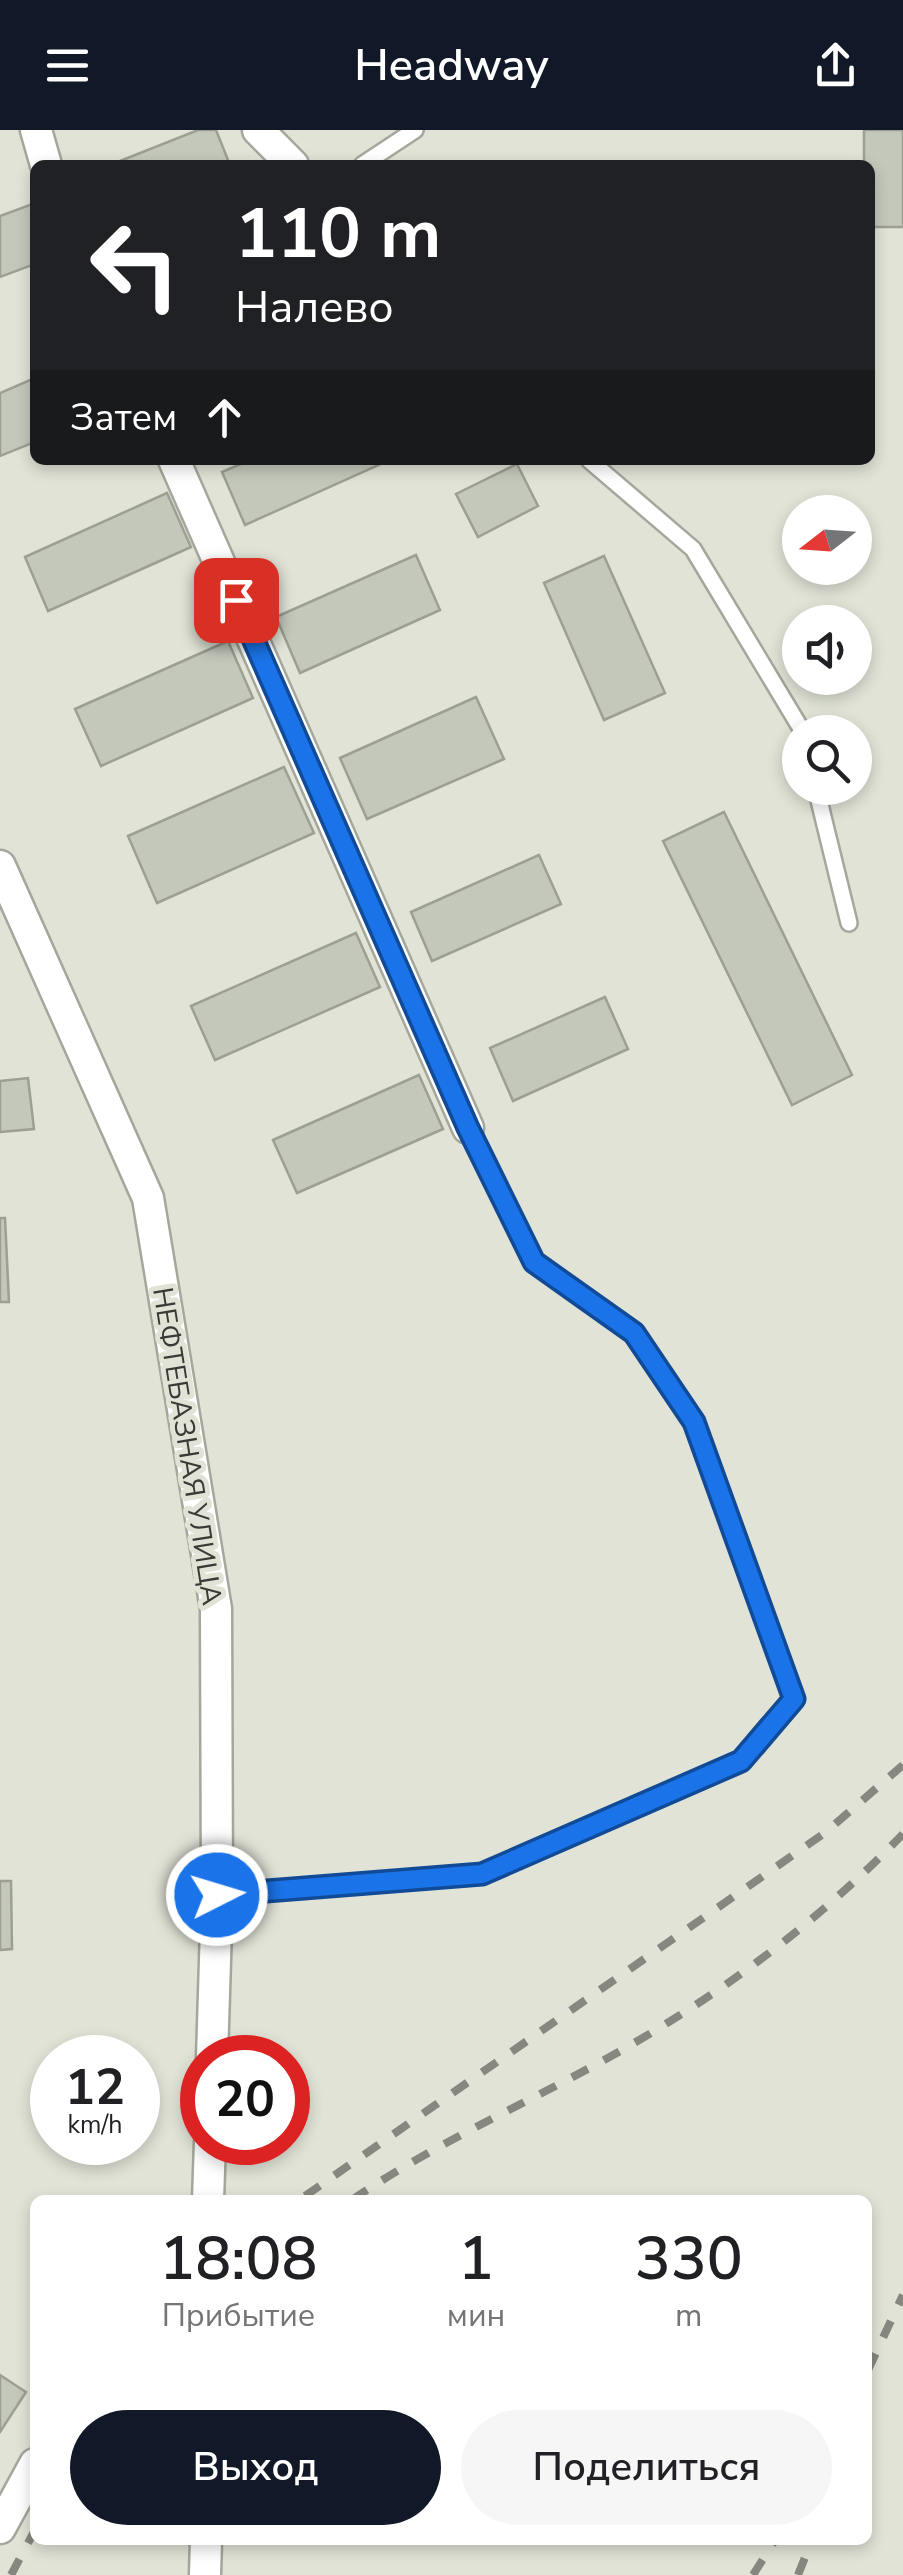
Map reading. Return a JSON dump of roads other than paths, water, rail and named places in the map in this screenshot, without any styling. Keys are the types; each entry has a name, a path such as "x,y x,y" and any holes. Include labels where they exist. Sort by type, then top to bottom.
{"street":[{"path":"36,130 45,160"},
{"path":"258,130 288,160"},
{"path":"176,465 468,1128"},
{"name":"НЕФТЕБАЗНАЯ УЛИЦА","path":"0,866 148,1198 216,1609 217,1895 213,2035"},
{"path":"208,2195 209,2165"},
{"path":"0,2528 30,2473"},
{"path":"205,2575 206,2545"}],"lane":[{"path":"370,160 415,130"},
{"path":"595,465 693,549 793,715"},
{"path":"820,805 849,923"},
{"path":"217,1895 482,1874 741,1761 794,1699 694,1422 634,1333 534,1262 468,1128"}],"railway":[{"path":"306,2195 826,1832 903,1765"},
{"path":"360,2195 413,2161 606,2059 686,2011 799,1929 903,1834"},
{"path":"872,2361 903,2295"},
{"path":"11,2575 30,2539"},
{"path":"753,2575 772,2545"},
{"path":"798,2575 810,2545"}]}
